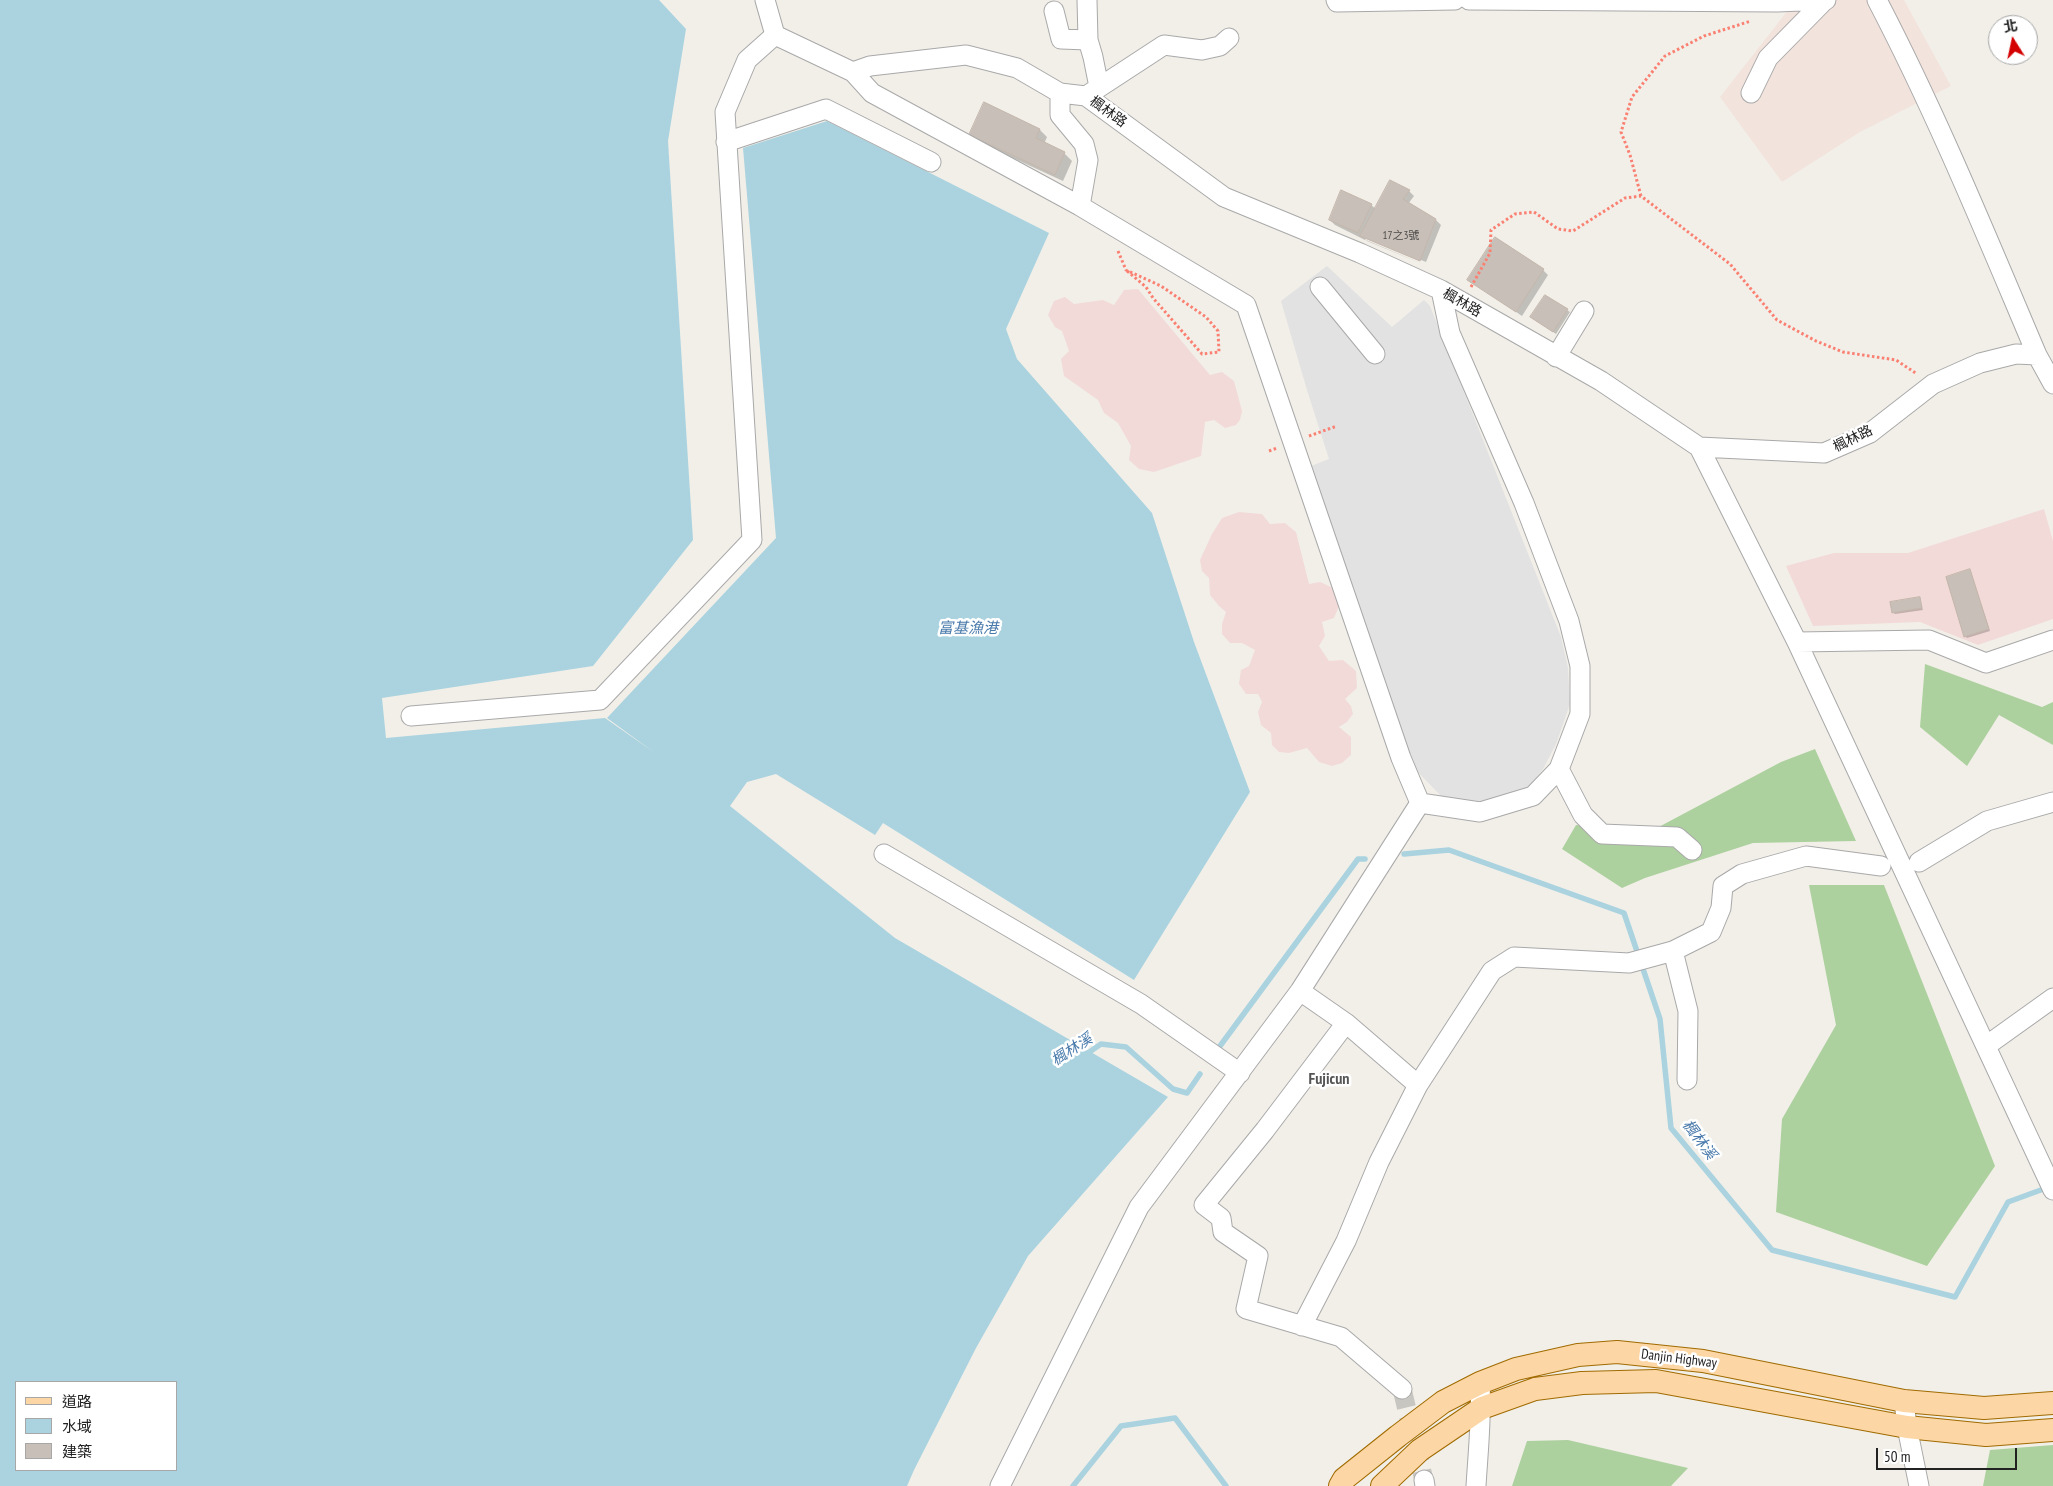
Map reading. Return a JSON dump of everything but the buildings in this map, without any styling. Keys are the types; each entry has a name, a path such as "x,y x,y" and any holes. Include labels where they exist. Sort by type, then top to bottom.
{"main road":[{"name":"Danjin Highway","path":"1340,1486 1344,1479 1443,1402 1480,1383 1516,1369 1578,1355 1616,1352 1703,1361 1904,1401 1984,1408 2053,1403"},
{"name":"Danjin Highway","path":"1382,1486 1420,1450 1482,1408 1534,1388 1582,1383 1656,1381 1907,1427 1986,1435 2053,1430"}],"street":[{"path":"766,0 775,35"},
{"path":"1087,0 1088,40 1093,57 1093,91"},
{"path":"1336,0 1337,2 1455,0"},
{"path":"1469,0 1777,2 1825,0"},
{"path":"1751,93 1768,58 1825,0"},
{"path":"1877,0 1910,63 2037,355 2053,384"},
{"path":"1054,11 1060,39 1088,40"},
{"path":"775,35 853,72 872,93 1080,206 1246,305 1401,758 1420,803"},
{"path":"411,716 600,700 752,540 725,112 747,60 775,35"},
{"path":"1093,91 1164,45 1202,50 1220,46 1229,38"},
{"name":"楓林路","path":"853,72 870,66 966,56 1017,68 1060,93 1093,91 1224,197 1360,253 1441,290 1601,381 1698,447 1824,453 1870,433 1933,384 1980,363 2016,354 2037,355"},
{"path":"1060,93 1060,115 1084,144 1088,160 1080,206"},
{"path":"726,142 826,109 932,162"},
{"path":"1320,287 1375,354"},
{"path":"1420,803 1480,812 1533,796 1559,769 1580,714 1580,666 1570,620 1524,503 1450,333 1441,290"},
{"path":"1556,357 1584,311"},
{"path":"1698,447 1797,642 2053,1190"},
{"path":"1797,642 1929,640 1986,663 2053,640"},
{"path":"1559,769 1583,815 1602,834 1678,837 1692,850"},
{"path":"1919,862 1987,821 2053,802"},
{"path":"1000,1486 1139,1207 1300,991 1420,803"},
{"path":"884,854 1141,1004 1240,1073"},
{"path":"1302,1326 1346,1241 1379,1162 1418,1085 1492,971 1514,957 1629,962 1673,951 1711,932 1721,908 1723,886 1742,874 1806,856 1881,866"},
{"path":"1673,951 1688,1011 1688,1080"},
{"path":"1300,991 1346,1023 1418,1085"},
{"path":"1986,1046 2053,998"},
{"path":"1346,1023 1265,1130 1204,1205 1221,1218 1223,1232 1258,1256 1246,1309 1341,1337 1402,1389"},
{"path":"1476,1486 1478,1428 1482,1408 1480,1383"},
{"path":"1904,1401 1907,1427 1920,1485"}],"path":[{"path":"1777,2 1769,16 1704,36 1665,56 1632,98 1622,132 1640,196 1730,264 1777,320 1843,352 1896,360 1933,384"},
{"path":"1462,302 1490,252 1490,230 1515,214 1534,212 1558,229 1573,230 1625,198 1640,196"},
{"path":"1107,223 1126,270 1146,287 1153,298 1202,354 1219,352 1218,331 1206,318 1161,286 1126,270"}],"shaded area":[{"path":"1796,0 1904,0 1951,86 1860,132 1782,182 1720,97"},
{"path":"1327,266 1392,327 1424,300 1430,306 1561,637 1568,668 1570,704 1556,744 1543,769 1528,788 1475,805 1441,796 1413,767 1311,466 1329,459 1281,301"},
{"path":"1138,289 1210,375 1222,372 1234,381 1242,411 1240,420 1236,425 1225,428 1214,420 1205,422 1201,456 1154,472 1139,469 1129,460 1131,446 1118,423 1104,413 1098,400 1064,376 1061,359 1069,351 1062,331 1055,327 1048,315 1054,301 1065,297 1074,304 1103,300 1114,305 1124,290"},
{"path":"2044,509 2053,541 2053,619 1978,645 1920,622 1813,626 1786,566 1834,553 1908,553"},
{"path":"1239,512 1262,514 1270,524 1285,523 1296,532 1309,584 1320,582 1331,587 1337,593 1339,606 1334,618 1322,622 1325,636 1319,646 1329,661 1343,660 1356,671 1357,688 1345,699 1351,706 1353,714 1347,722 1339,727 1351,737 1351,755 1342,763 1332,766 1319,762 1307,748 1289,753 1279,752 1272,745 1271,733 1261,725 1258,712 1262,702 1258,694 1246,694 1239,684 1241,670 1249,666 1255,650 1242,643 1230,643 1222,634 1222,624 1226,612 1210,595 1209,578 1202,571 1200,560 1222,518"}],"green space":[{"path":"1925,664 2042,707 2053,702 2053,745 1999,715 1967,766 1920,727"},
{"path":"1815,749 1856,841 1753,843 1645,878 1622,888 1562,849 1576,825 1653,830 1781,762"},
{"path":"1809,885 1884,885 1995,1166 1927,1266 1776,1212 1782,1119 1836,1025"},
{"path":"1568,1440 1688,1468 1671,1486 1512,1486 1527,1441"},
{"path":"2053,1445 2053,1486 1983,1486 1990,1450"}],"water":[{"name":"富基漁港","path":"0,0 659,0 686,29 668,141 693,540 593,666 382,698 386,738 605,718 655,753 607,718 776,538 743,148 827,121 1049,233 1006,329 1017,359 1152,513 1194,642 1250,792 1134,980 883,823 875,835 776,774 747,782 730,806 895,938 1168,1097 1028,1256 976,1348 907,1486 0,1486"}],"waterway":[{"name":"楓林溪","path":"1404,854 1449,850 1624,913 1660,1019 1671,1128 1772,1250 1955,1297 2008,1202 2049,1187"},
{"name":"楓林溪","path":"1220,1046 1358,859 1365,859"},
{"name":"楓林溪","path":"1085,1055 1101,1044 1126,1047 1173,1089 1187,1093 1200,1074"},
{"path":"1073,1486 1121,1426 1175,1418 1226,1486"}],"tunnel":[{"path":"1402,1389 1424,1480"}],"district":[{"name":"Fujicun","path":"1329,1079"}]}
